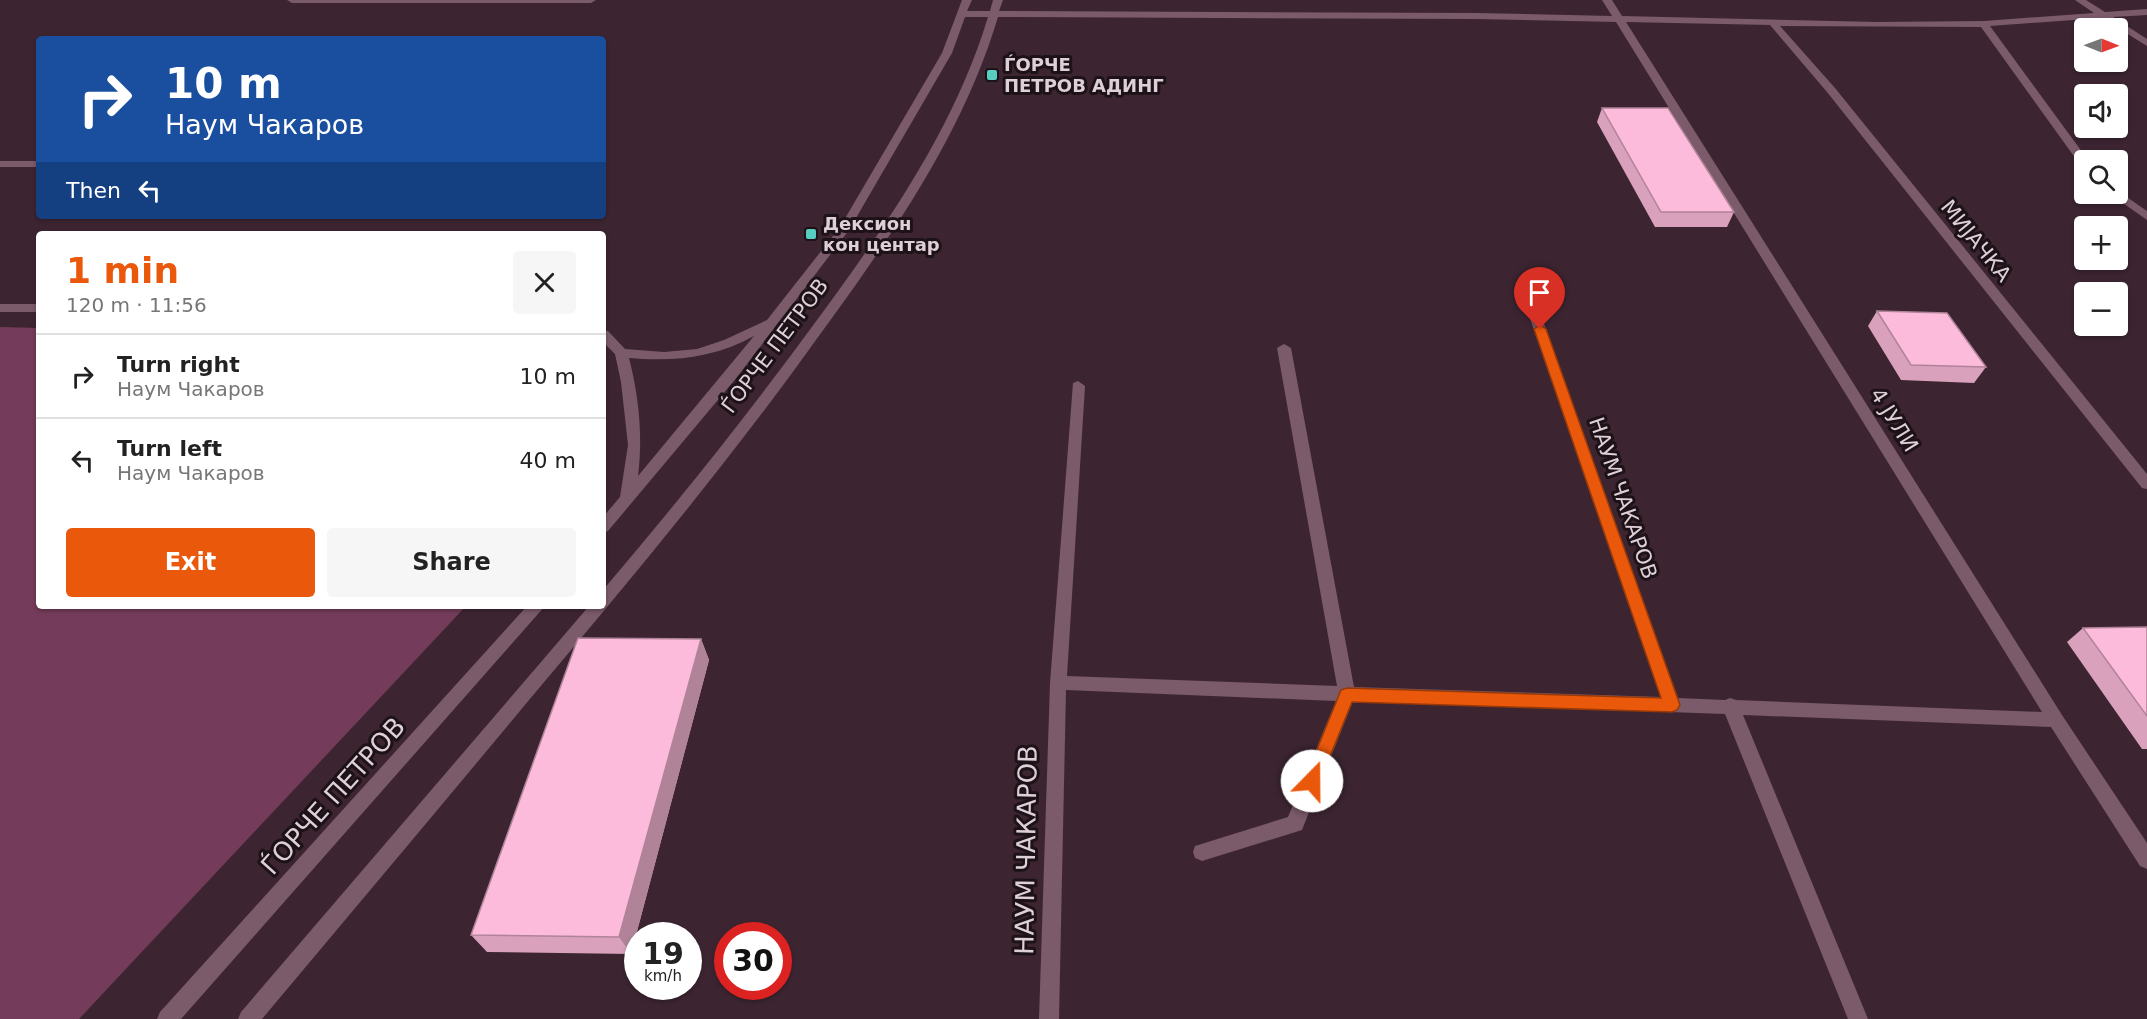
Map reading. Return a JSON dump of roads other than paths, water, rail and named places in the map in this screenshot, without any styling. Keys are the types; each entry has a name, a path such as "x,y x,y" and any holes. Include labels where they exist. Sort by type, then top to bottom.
{"street":[{"path":"292,0 591,0"},
{"name":"ЃОРЧЕ ПЕТРОВ","path":"606,524 733,373 845,228 948,53 967,0"},
{"name":"ЃОРЧЕ ПЕТРОВ","path":"606,598 785,375 889,229 951,118 982,55 998,0"},
{"name":"4 ЈУЛИ","path":"1607,0 2056,720 2147,860"},
{"path":"2080,0 2147,43"},
{"path":"963,14 1617,18 1773,23 1984,24 2147,12"},
{"name":"МИЈАЧКА","path":"1773,23 1831,90 2147,484"},
{"path":"1984,24 2075,150"},
{"path":"0,164 36,164"},
{"path":"2128,202 2147,217"},
{"name":"НАУМ ЧАКАРОВ","path":"1532,307 1672,705"},
{"path":"0,308 36,308"},
{"path":"621,353 662,358 694,355 732,343 775,319"},
{"path":"606,337 621,353 628,382 635,445 627,498"},
{"path":"1202,852 1295,824 1347,695 1284,348"},
{"name":"НАУМ ЧАКАРОВ","path":"1049,1019 1058,683 1078,386"},
{"name":"ЃОРЧЕ ПЕТРОВ","path":"167,1019 534,609"},
{"path":"249,1019 596,609"},
{"path":"1058,683 1347,695 1730,705 2056,720"},
{"path":"1730,705 1858,1019"}],"place":[{"name":"ЃОРЧЕ ПЕТРОВ АДИНГ","path":"992,75"},
{"name":"Дексион кон центар","path":"811,234"}]}
